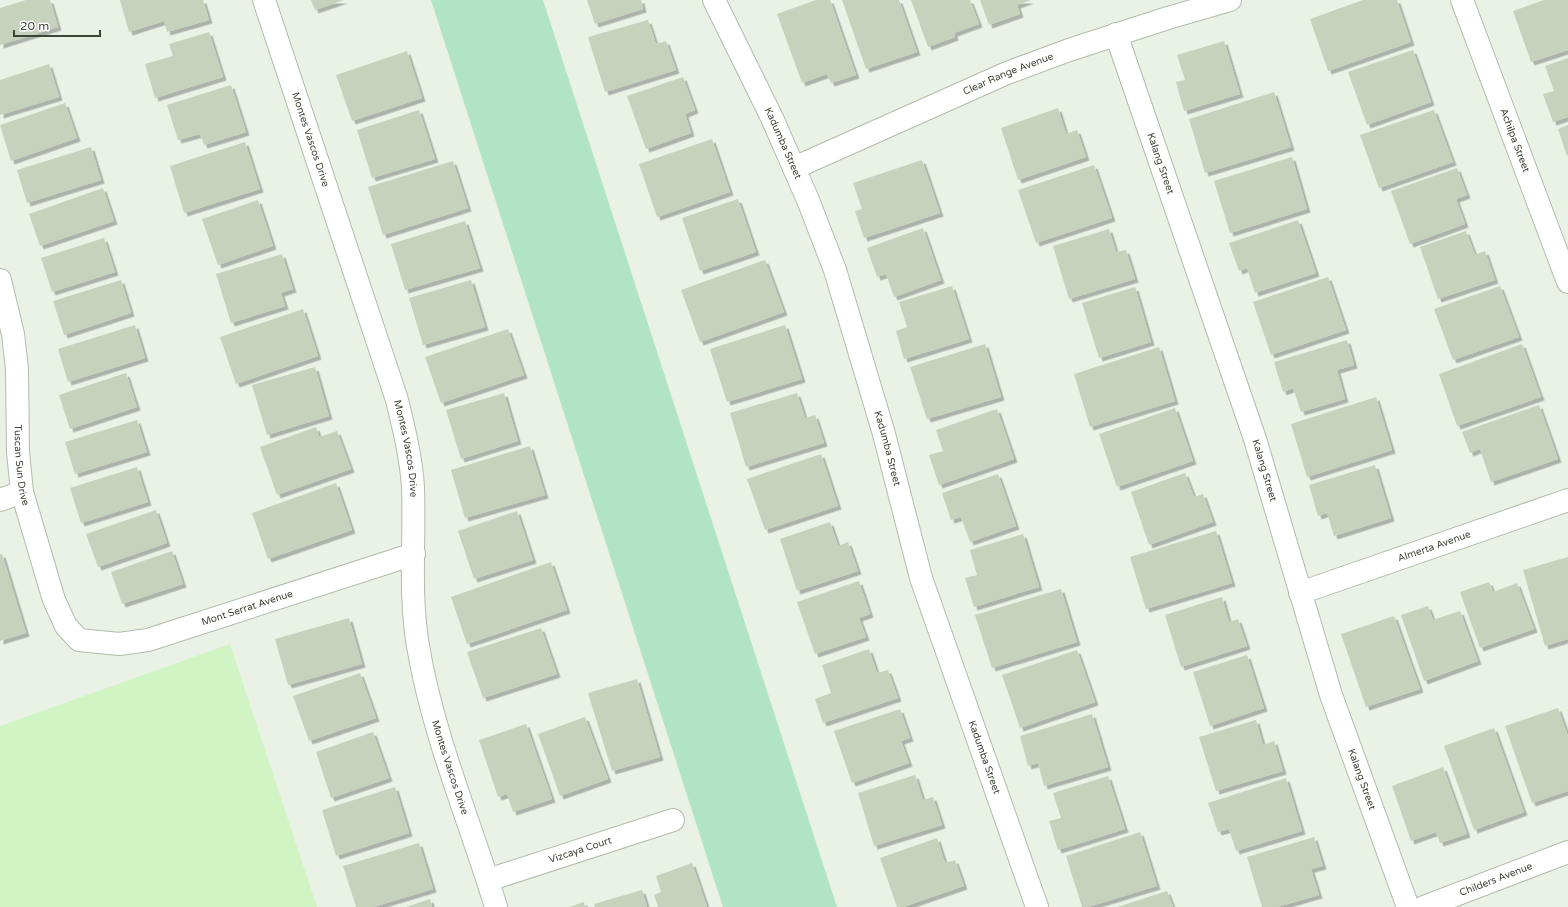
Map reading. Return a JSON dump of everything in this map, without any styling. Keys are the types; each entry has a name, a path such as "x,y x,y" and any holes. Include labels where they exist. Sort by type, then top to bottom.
{"street":[{"name":"Montes Vascos Drive","path":"264,0 397,400 407,443 412,484 414,554 413,604 418,646 438,729 496,907"},
{"name":"Kadumba Street","path":"714,0 794,168 838,277 884,434 921,578 1037,907"},
{"name":"Clear Range Avenue","path":"794,168 1007,73 1116,34 1230,0"},
{"name":"Achilpa Street","path":"1462,0 1568,282"},
{"name":"Kalang Street","path":"1116,34 1255,439 1331,695 1408,907"},
{"name":"Tuscan Sun Drive","path":"0,280 13,334 16,362 19,416 18,452 22,492 54,600 66,626 79,640"},
{"path":"0,500 22,492"},
{"name":"Almerta Avenue","path":"1300,593 1568,500"},
{"name":"Mont Serrat Avenue","path":"79,640 119,644 148,640 414,554"},
{"name":"Vizcaya Court","path":"488,880 673,820"},
{"name":"Childers Avenue","path":"1424,907 1568,852"}],"shaded area":[{"path":"431,0 543,0 837,907 723,907"}],"sand":[{"path":"230,644 317,907 0,907 0,726"}],"building":[{"path":"26,0 50,0 58,27 0,45 0,8"},
{"path":"120,0 203,0 209,20 167,32 164,21 129,32"},
{"path":"311,0 344,0 315,10"},
{"path":"587,0 641,0 643,9 595,24"},
{"path":"816,0 830,0 856,75 831,83 827,74 802,83 777,14"},
{"path":"842,0 899,0 917,52 866,69"},
{"path":"911,0 970,0 979,24 954,33 955,37 928,47"},
{"path":"980,0 1031,0 1017,5 1020,14 989,25"},
{"path":"1363,0 1397,0 1411,42 1328,71 1310,19"},
{"path":"1544,0 1568,0 1568,50 1531,62 1513,11"},
{"path":"648,20 656,44 666,41 676,70 605,92 588,37"},
{"path":"209,32 223,77 155,98 145,64 173,56 169,44"},
{"path":"1224,41 1240,94 1184,111 1176,82 1185,80 1177,55"},
{"path":"1413,50 1431,102 1367,125 1348,72"},
{"path":"407,51 422,98 352,121 336,75"},
{"path":"1568,58 1568,117 1553,122 1543,94 1554,91 1545,66"},
{"path":"49,64 59,97 0,115 0,80"},
{"path":"683,77 695,110 685,114 691,133 646,149 627,96"},
{"path":"231,85 246,132 204,145 200,134 178,140 167,105"},
{"path":"1274,92 1291,147 1205,173 1189,119"},
{"path":"65,103 77,138 11,161 0,125"},
{"path":"1058,108 1066,134 1077,130 1086,157 1018,180 1001,128"},
{"path":"419,110 435,159 372,178 357,130"},
{"path":"1434,110 1453,162 1379,188 1360,135"},
{"path":"1568,125 1568,155 1567,156 1558,129"},
{"path":"712,139 730,192 657,217 639,164"},
{"path":"245,142 260,189 184,213 170,166"},
{"path":"91,147 101,180 27,203 17,170"},
{"path":"1292,157 1307,209 1230,233 1214,181"},
{"path":"922,160 940,213 864,238 855,211 862,209 853,183"},
{"path":"453,161 468,208 383,235 368,187"},
{"path":"1094,165 1112,218 1036,243 1018,190"},
{"path":"1457,168 1467,195 1456,199 1465,224 1410,244 1391,191"},
{"path":"103,188 114,221 40,246 29,214"},
{"path":"738,199 756,252 700,271 682,218"},
{"path":"258,200 273,246 218,265 202,219"},
{"path":"1298,220 1316,273 1255,293 1247,268 1239,271 1229,243"},
{"path":"465,221 480,268 405,290 391,244"},
{"path":"923,228 941,280 894,297 886,274 877,277 867,248"},
{"path":"1109,229 1116,252 1126,250 1135,279 1069,299 1053,246"},
{"path":"1466,231 1475,255 1485,251 1495,280 1438,299 1420,247"},
{"path":"104,238 115,272 52,292 41,258"},
{"path":"282,254 293,289 281,293 285,306 231,323 216,274"},
{"path":"765,260 784,312 700,342 681,290"},
{"path":"1328,277 1346,330 1271,355 1253,302"},
{"path":"121,280 131,313 64,335 53,301"},
{"path":"471,280 485,327 423,345 409,298"},
{"path":"952,286 969,339 904,359 896,331 907,327 899,302"},
{"path":"1500,286 1519,337 1453,360 1434,309"},
{"path":"1135,287 1151,342 1099,358 1082,303"},
{"path":"303,309 318,356 236,384 220,337"},
{"path":"135,325 145,358 68,382 58,349"},
{"path":"785,325 802,379 727,402 710,349"},
{"path":"508,329 524,375 441,403 425,357"},
{"path":"1347,340 1354,365 1337,370 1345,399 1301,412 1293,388 1283,392 1274,362"},
{"path":"985,344 1001,397 927,419 910,367"},
{"path":"1522,344 1541,397 1457,426 1439,374"},
{"path":"1159,347 1175,401 1090,427 1074,374"},
{"path":"315,367 329,416 267,435 252,385"},
{"path":"126,373 137,407 70,429 59,395"},
{"path":"504,393 518,441 461,459 446,410"},
{"path":"797,393 805,418 815,415 824,443 746,467 730,413"},
{"path":"1376,397 1392,450 1307,477 1291,424"},
{"path":"1539,405 1558,459 1491,482 1480,449 1470,453 1462,432"},
{"path":"1175,408 1193,461 1117,487 1099,434"},
{"path":"997,409 1014,459 939,485 929,455 943,451 936,430"},
{"path":"137,420 147,452 75,474 65,442"},
{"path":"316,427 319,437 337,431 351,469 277,495 260,447"},
{"path":"530,446 545,495 465,518 451,470"},
{"path":"821,454 838,506 765,530 747,479"},
{"path":"1375,465 1391,518 1334,536 1327,513 1318,516 1309,485"},
{"path":"137,467 148,502 81,523 70,488"},
{"path":"1185,473 1194,497 1203,494 1213,522 1149,545 1131,492"},
{"path":"998,474 1016,526 970,542 961,517 951,520 942,493"},
{"path":"336,483 352,530 268,559 252,513"},
{"path":"156,510 167,543 98,567 86,534"},
{"path":"517,511 533,560 474,579 458,531"},
{"path":"830,522 838,546 848,542 858,571 797,591 780,539"},
{"path":"1216,531 1232,583 1146,609 1130,557"},
{"path":"1023,534 1039,587 974,607 965,578 977,575 970,550"},
{"path":"172,551 183,584 122,604 111,572"},
{"path":"0,554 2,554 26,633 0,641"},
{"path":"1568,557 1568,639 1545,646 1523,570"},
{"path":"551,562 567,610 467,644 451,597"},
{"path":"859,581 870,614 859,618 866,637 815,654 797,602"},
{"path":"1489,582 1493,592 1517,583 1534,629 1480,648 1460,592"},
{"path":"1061,589 1077,642 992,668 975,615"},
{"path":"1222,597 1229,622 1238,619 1247,646 1181,667 1165,615"},
{"path":"1428,606 1433,620 1460,611 1478,661 1424,681 1401,615"},
{"path":"1394,616 1420,689 1366,707 1341,634"},
{"path":"349,618 362,664 288,685 275,639"},
{"path":"541,628 557,674 483,698 467,652"},
{"path":"869,649 877,673 888,670 898,698 823,723 815,699 831,693 822,665"},
{"path":"1077,650 1095,702 1020,728 1002,675"},
{"path":"1247,655 1264,708 1210,726 1193,672"},
{"path":"360,673 376,718 309,741 293,696"},
{"path":"637,679 660,757 612,771 588,693"},
{"path":"1558,708 1568,736 1568,791 1532,803 1505,726"},
{"path":"900,709 910,738 901,741 909,763 852,783 834,731"},
{"path":"1092,714 1108,767 1044,786 1038,763 1028,766 1020,736"},
{"path":"585,717 608,779 560,796 538,734"},
{"path":"1256,720 1263,745 1274,741 1283,771 1216,791 1199,737"},
{"path":"526,724 552,799 513,812 507,794 498,797 479,740"},
{"path":"1494,728 1524,812 1474,830 1444,746"},
{"path":"373,732 389,778 331,798 316,752"},
{"path":"1443,767 1467,834 1440,843 1436,832 1411,841 1392,786"},
{"path":"915,775 923,800 933,797 942,825 874,846 858,793"},
{"path":"1108,776 1125,829 1058,850 1049,821 1061,818 1053,793"},
{"path":"1286,778 1302,831 1236,851 1229,829 1218,832 1208,803"},
{"path":"395,787 409,833 336,856 322,810"},
{"path":"1140,832 1157,886 1088,907 1082,907 1066,856"},
{"path":"1314,837 1323,866 1311,869 1319,895 1277,907 1262,907 1247,857"},
{"path":"937,838 945,863 955,860 964,886 903,907 897,907 880,858"},
{"path":"419,843 433,889 373,907 356,907 343,866"},
{"path":"692,863 707,907 658,907 654,895 661,892 656,876"},
{"path":"642,890 647,907 595,907 594,904"},
{"path":"1167,891 1173,907 1117,907"},
{"path":"430,899 432,907 406,907"},
{"path":"584,902 585,907 569,907"}]}
